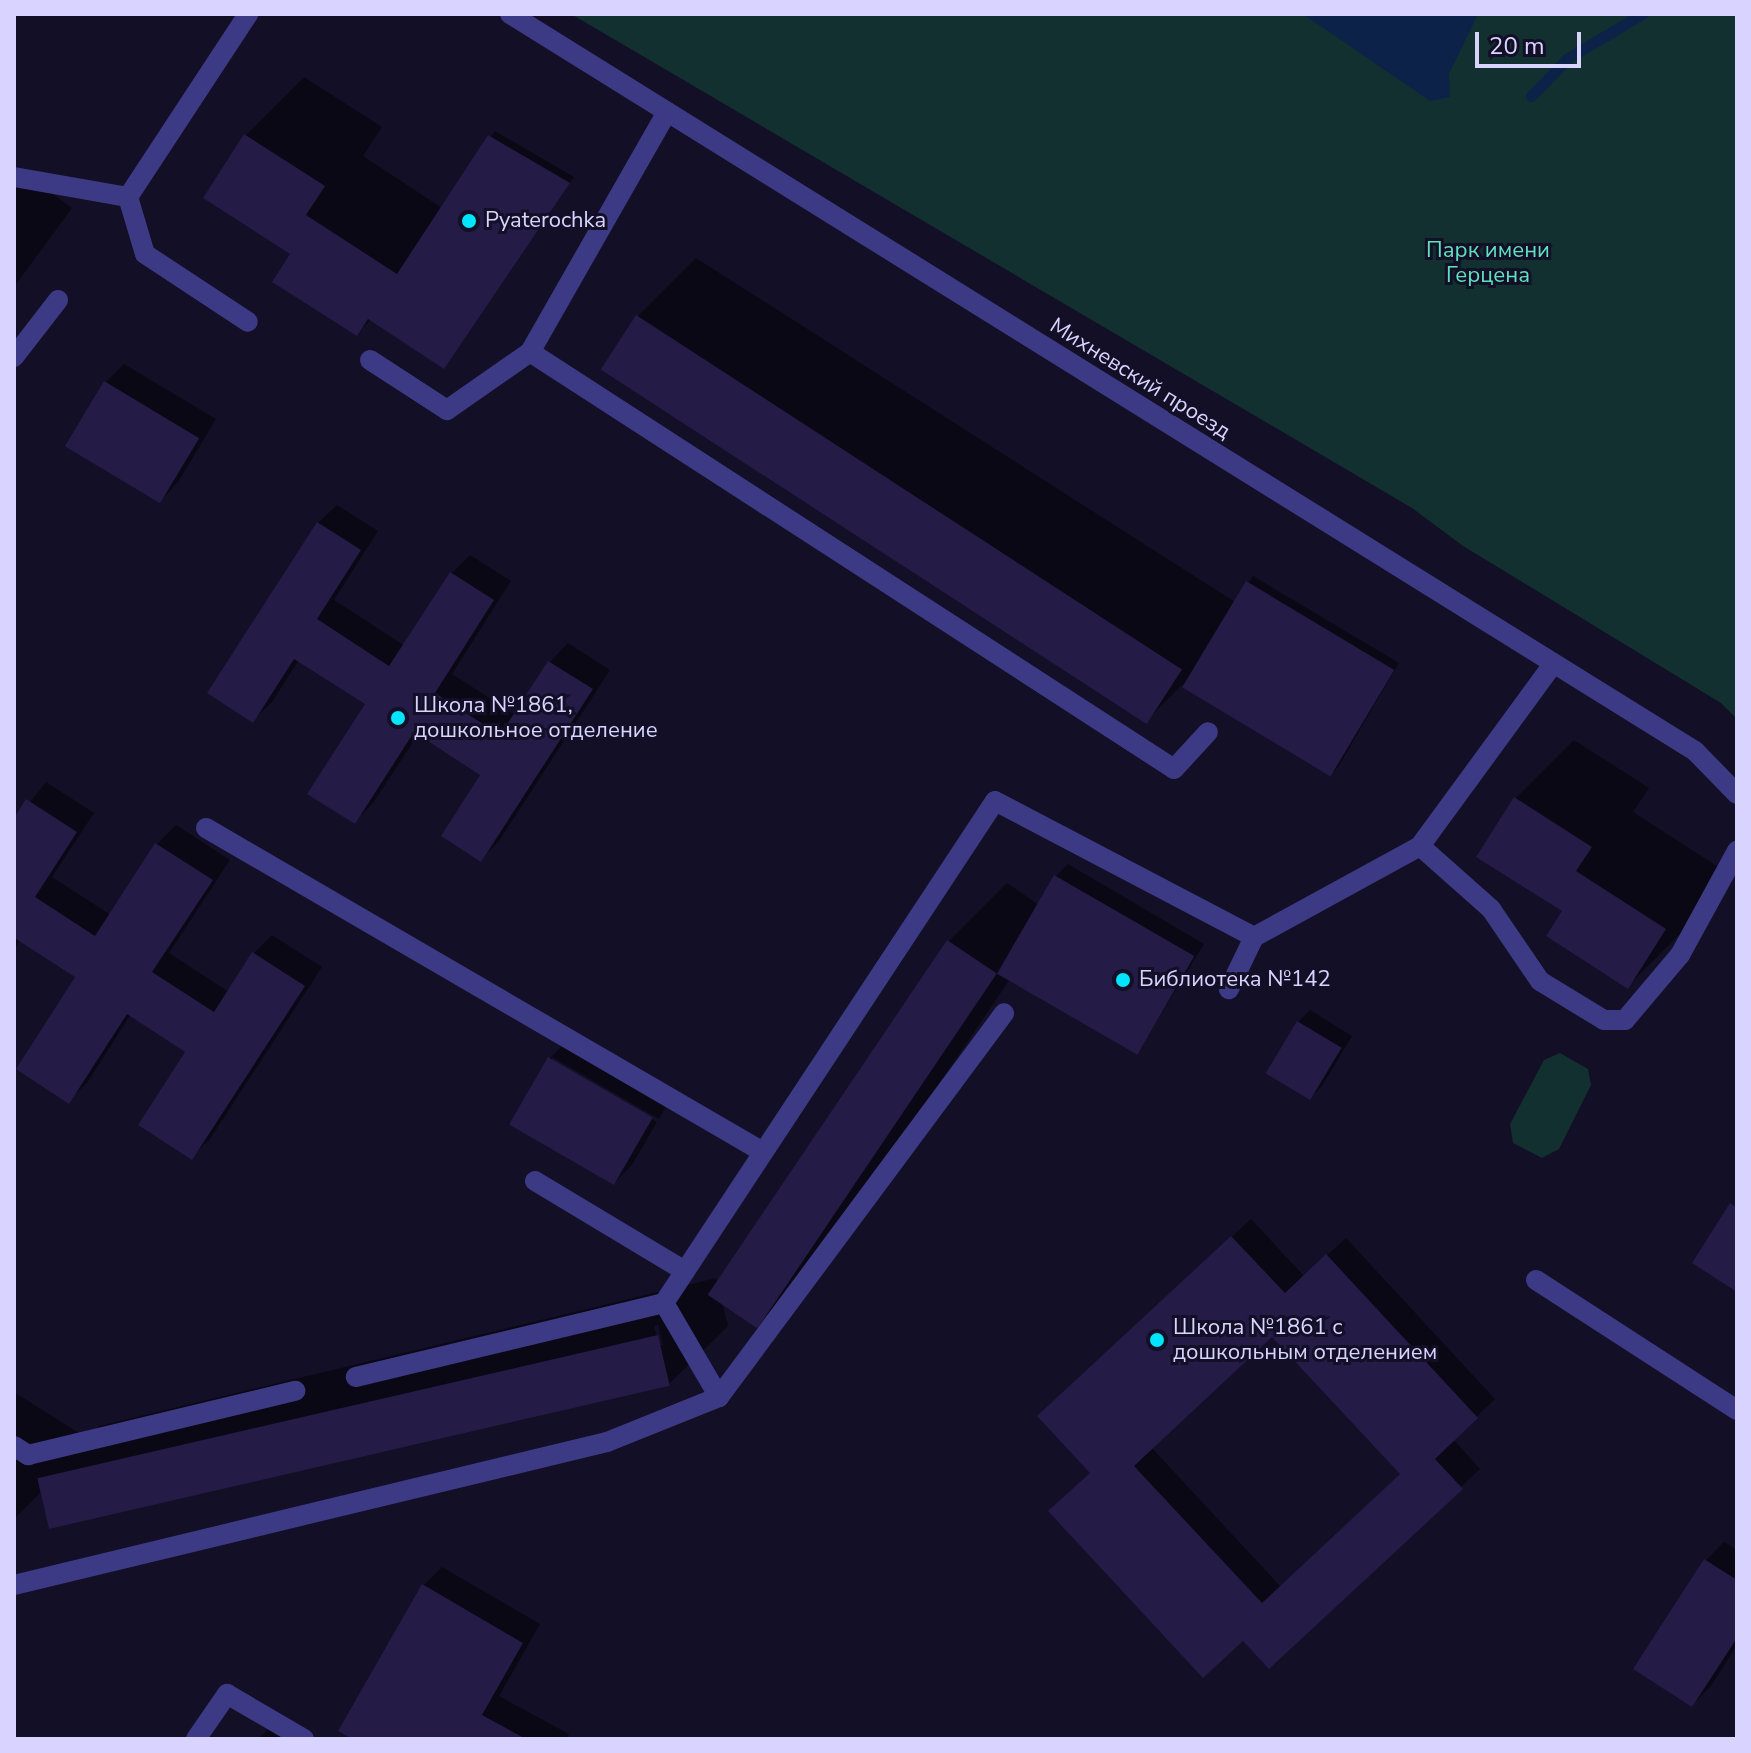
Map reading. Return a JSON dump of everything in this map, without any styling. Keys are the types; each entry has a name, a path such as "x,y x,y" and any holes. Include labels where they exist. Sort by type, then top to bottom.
{"street":[{"path":"248,14 128,197 145,254 248,322"},
{"name":"Михневский проезд","path":"510,14 1695,751 1737,794"},
{"path":"370,360 447,410 530,352 667,112"},
{"path":"14,177 128,197"},
{"path":"14,357 58,300"},
{"path":"530,352 1174,769 1208,732"},
{"path":"1229,989 1254,937 1420,846 1553,664"},
{"path":"356,1377 664,1303 995,801 1254,937"},
{"path":"206,828 763,1152"},
{"path":"1420,846 1491,909 1540,981 1604,1020 1625,1020 1680,955 1737,851"},
{"path":"14,1585 607,1442 719,1397 1004,1013"},
{"path":"535,1181 685,1271"},
{"path":"1536,1280 1737,1410"},
{"path":"664,1303 719,1397"},
{"path":"14,1446 28,1455 295,1391"},
{"path":"196,1739 227,1694 304,1739"}],"green space":[{"name":"Парк имени Герцена","path":"571,14 1737,14 1737,719 1721,703 1463,546 1412,508"},
{"path":"1560,1053 1588,1069 1591,1085 1559,1149 1542,1158 1513,1143 1510,1124 1544,1060"}],"water":[{"path":"1303,14 1478,14 1449,74 1450,97 1430,101"}],"building":[{"path":"244,134 325,186 306,215 397,274 488,135 570,183 444,369 368,319 357,336 272,282 290,254 203,198"},
{"path":"636,315 1182,670 1147,724 601,370"},
{"path":"104,381 199,438 160,503 65,446"},
{"path":"317,522 361,550 317,619 389,666 450,572 494,600 435,693 500,735 548,661 593,689 481,862 441,836 480,775 414,732 355,824 307,794 365,704 294,659 253,723 207,693"},
{"path":"1246,581 1394,670 1330,776 1182,687"},
{"path":"1514,797 1592,847 1576,871 1666,929 1628,989 1546,936 1562,911 1476,857"},
{"path":"26,799 77,832 35,897 95,936 155,843 213,880 152,972 214,1012 252,952 305,986 192,1160 138,1125 185,1052 127,1014 69,1104 16,1069 75,977 16,939 14,943 14,818"},
{"path":"1054,875 1194,956 1137,1055 997,974"},
{"path":"947,940 997,974 757,1328 708,1295"},
{"path":"1297,1021 1342,1048 1310,1100 1266,1073"},
{"path":"548,1057 653,1118 614,1185 509,1125"},
{"path":"1730,1203 1737,1208 1737,1292 1692,1263"},
{"path":"1231,1236 1285,1293 1326,1254 1478,1418 1435,1459 1463,1489 1269,1669 1243,1641 1203,1678 1048,1511 1090,1473 1037,1416","holes":["1272,1337 1400,1474 1262,1603 1134,1466"]},
{"path":"658,1335 670,1386 49,1529 37,1478"},
{"path":"1704,1559 1737,1580 1737,1638 1692,1707 1633,1669"},
{"path":"422,1584 523,1643 482,1715 526,1739 352,1739 338,1731"}],"waterway":[{"path":"1531,96 1568,58 1642,14"}],"place":[{"name":"Pyaterochka","path":"469,221"},
{"name":"Школа №1861, дошкольное отделение","path":"398,718"},
{"name":"Библиотека №142","path":"1123,980"},
{"name":"Школа №1861 с дошкольным отделением","path":"1157,1340"}]}
